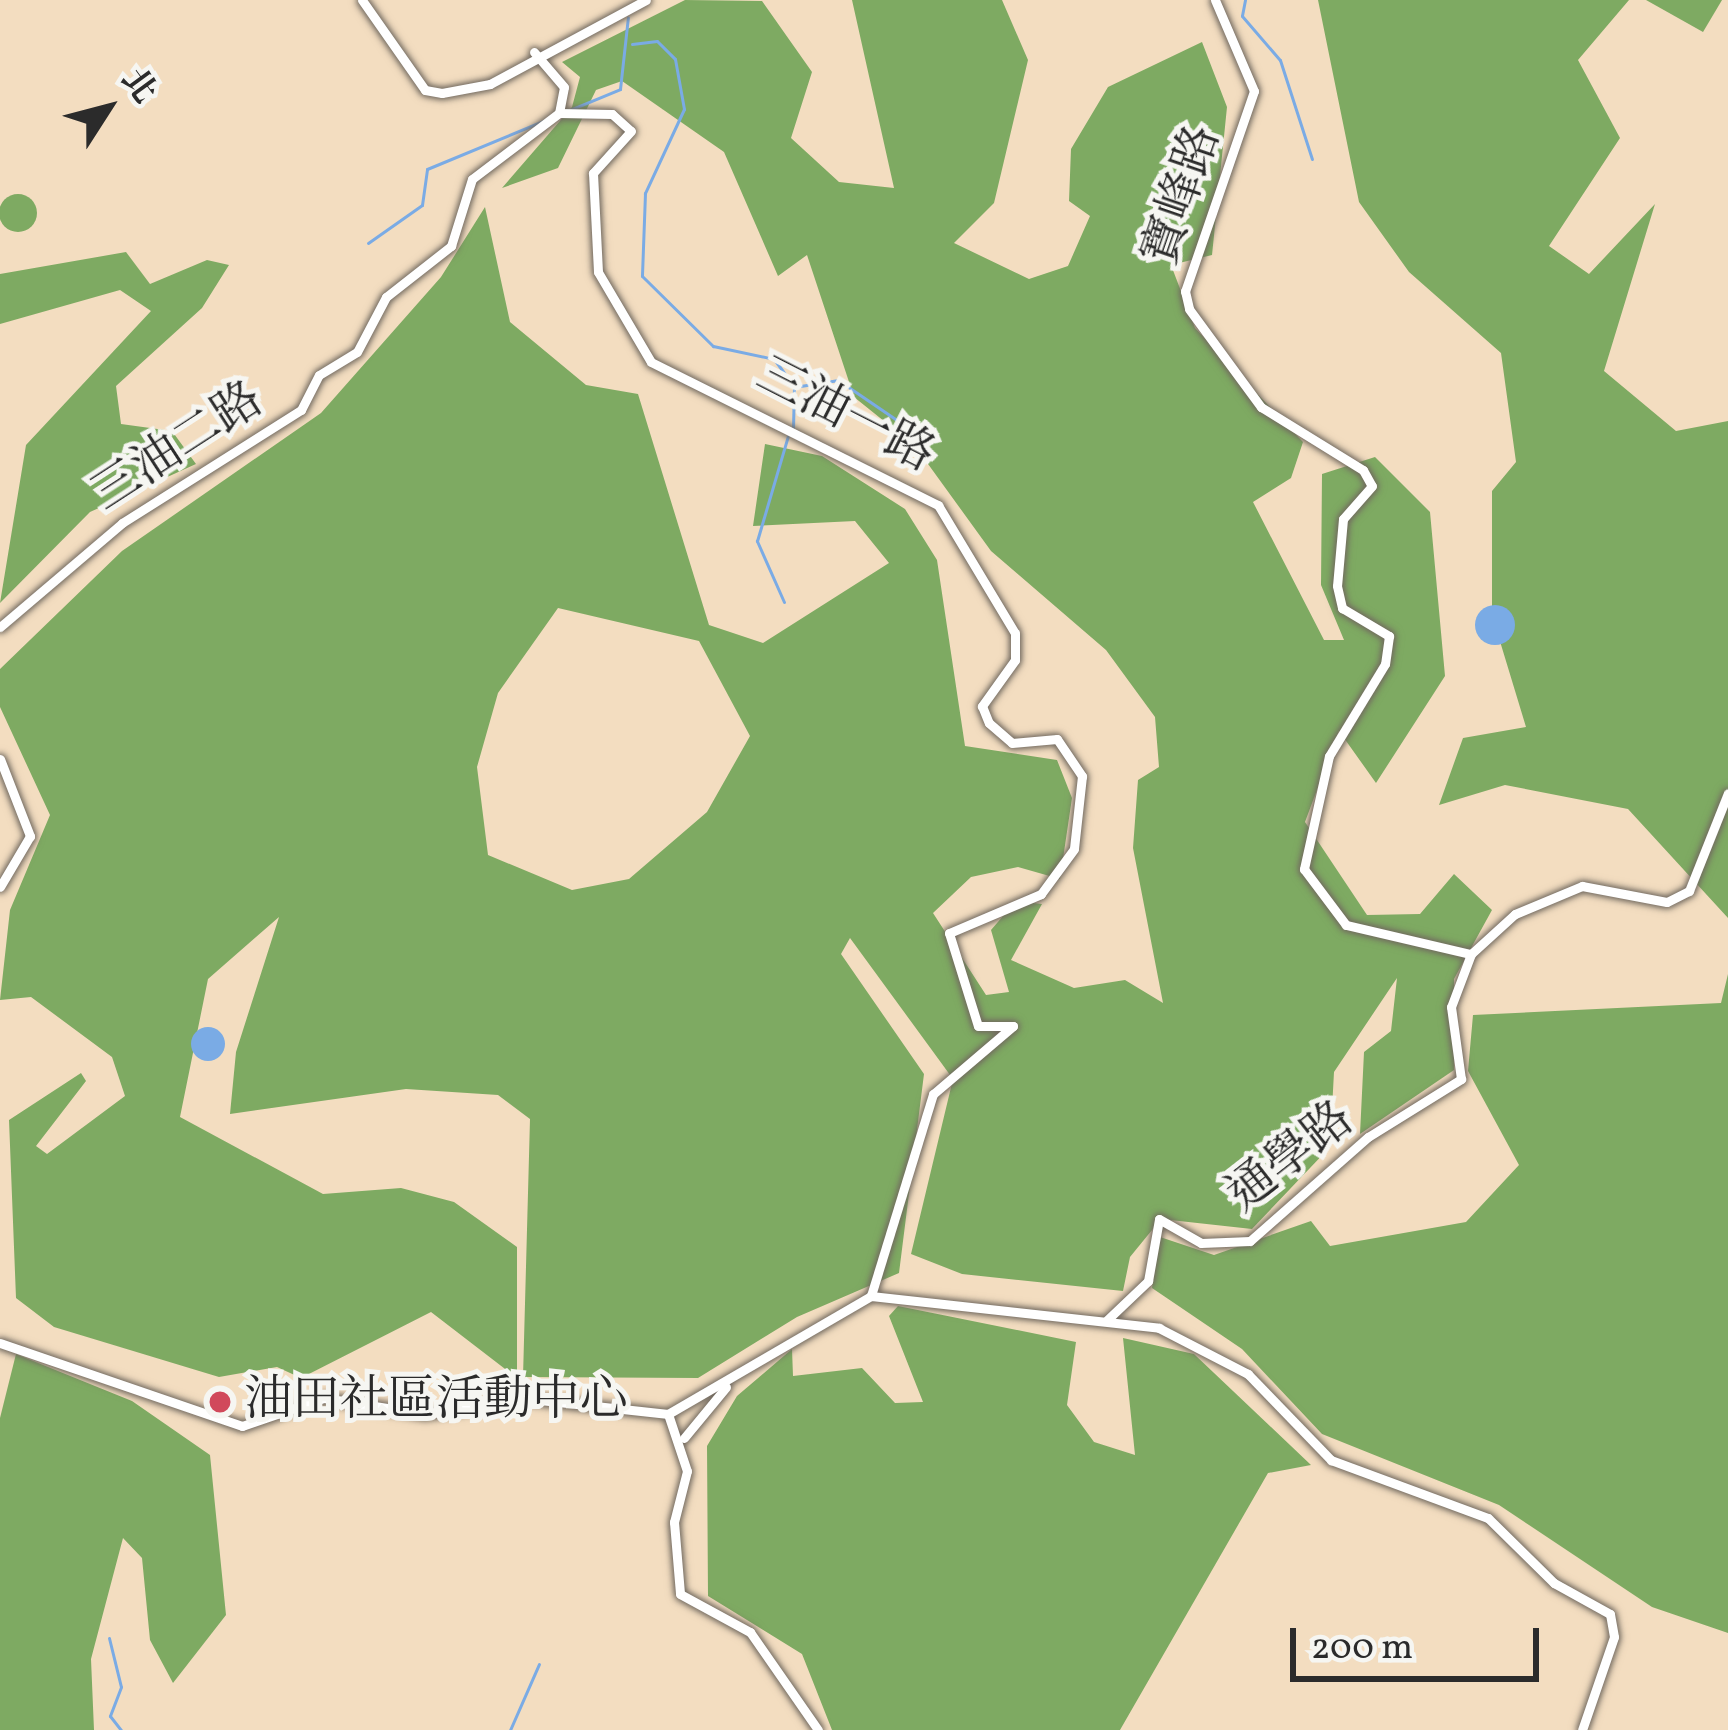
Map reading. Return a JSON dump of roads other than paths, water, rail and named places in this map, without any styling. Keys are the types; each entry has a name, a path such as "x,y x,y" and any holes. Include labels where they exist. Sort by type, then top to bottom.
{"street":[{"path":"362,0 425,91 490,85 534,52 627,16 646,0"},
{"name":"寶峰路","path":"1215,0 1254,91 1185,291 1190,309 1261,407 1363,470 1372,486 1343,519 1337,586 1342,608 1389,636 1329,756 1304,869 1346,925 1471,955"},
{"path":"534,52 563,93 559,112"},
{"name":"三油二路","path":"0,627 122,523 301,410 320,375 363,345 386,297 443,256 472,179 559,112"},
{"name":"三油一路","path":"559,112 613,114 631,130 593,173 592,204 600,280 651,362 938,505 976,586 1015,633 1015,660 982,706 989,723 1012,743 1057,739 1082,776 1074,849 1040,894 950,933 978,1026 1010,1023 1011,1034 964,1059 933,1094 871,1296"},
{"path":"0,759 30,836 0,887"},
{"path":"1471,955 1541,895 1582,886 1679,899 1728,794"},
{"name":"通學路","path":"1107,1320 1148,1281 1159,1219 1223,1249 1250,1241 1368,1137 1461,1079 1451,1006 1471,955"},
{"path":"0,1343 232,1425 324,1398 425,1414 531,1399 668,1414 744,1364 871,1296 1107,1320 1207,1345 1331,1460 1488,1518 1554,1583 1604,1609 1614,1637 1582,1730"},
{"path":"684,1438 744,1364"},
{"path":"668,1414 684,1438 680,1594 750,1632 818,1730"}],"water":[{"path":"1495,605 1509,611 1515,625 1509,639 1495,645 1481,639 1475,625 1481,611"},
{"path":"208,1027 220,1032 225,1044 220,1056 208,1061 196,1056 191,1044 196,1032"}],"waterway":[{"path":"1245,0 1242,16 1280,60 1312,159"},
{"path":"368,243 422,205 427,169 620,89 628,17"},
{"path":"632,44 657,41 675,59 684,109 645,193 642,276 713,346 774,359 794,387 793,428"},
{"path":"794,387 838,380 913,431"},
{"path":"784,602 757,541 788,436"},
{"path":"109,1638 121,1687 110,1716 121,1730"},
{"path":"510,1730 539,1664"}],"place":[{"name":"油田社區活動中心","path":"220,1402"}]}
